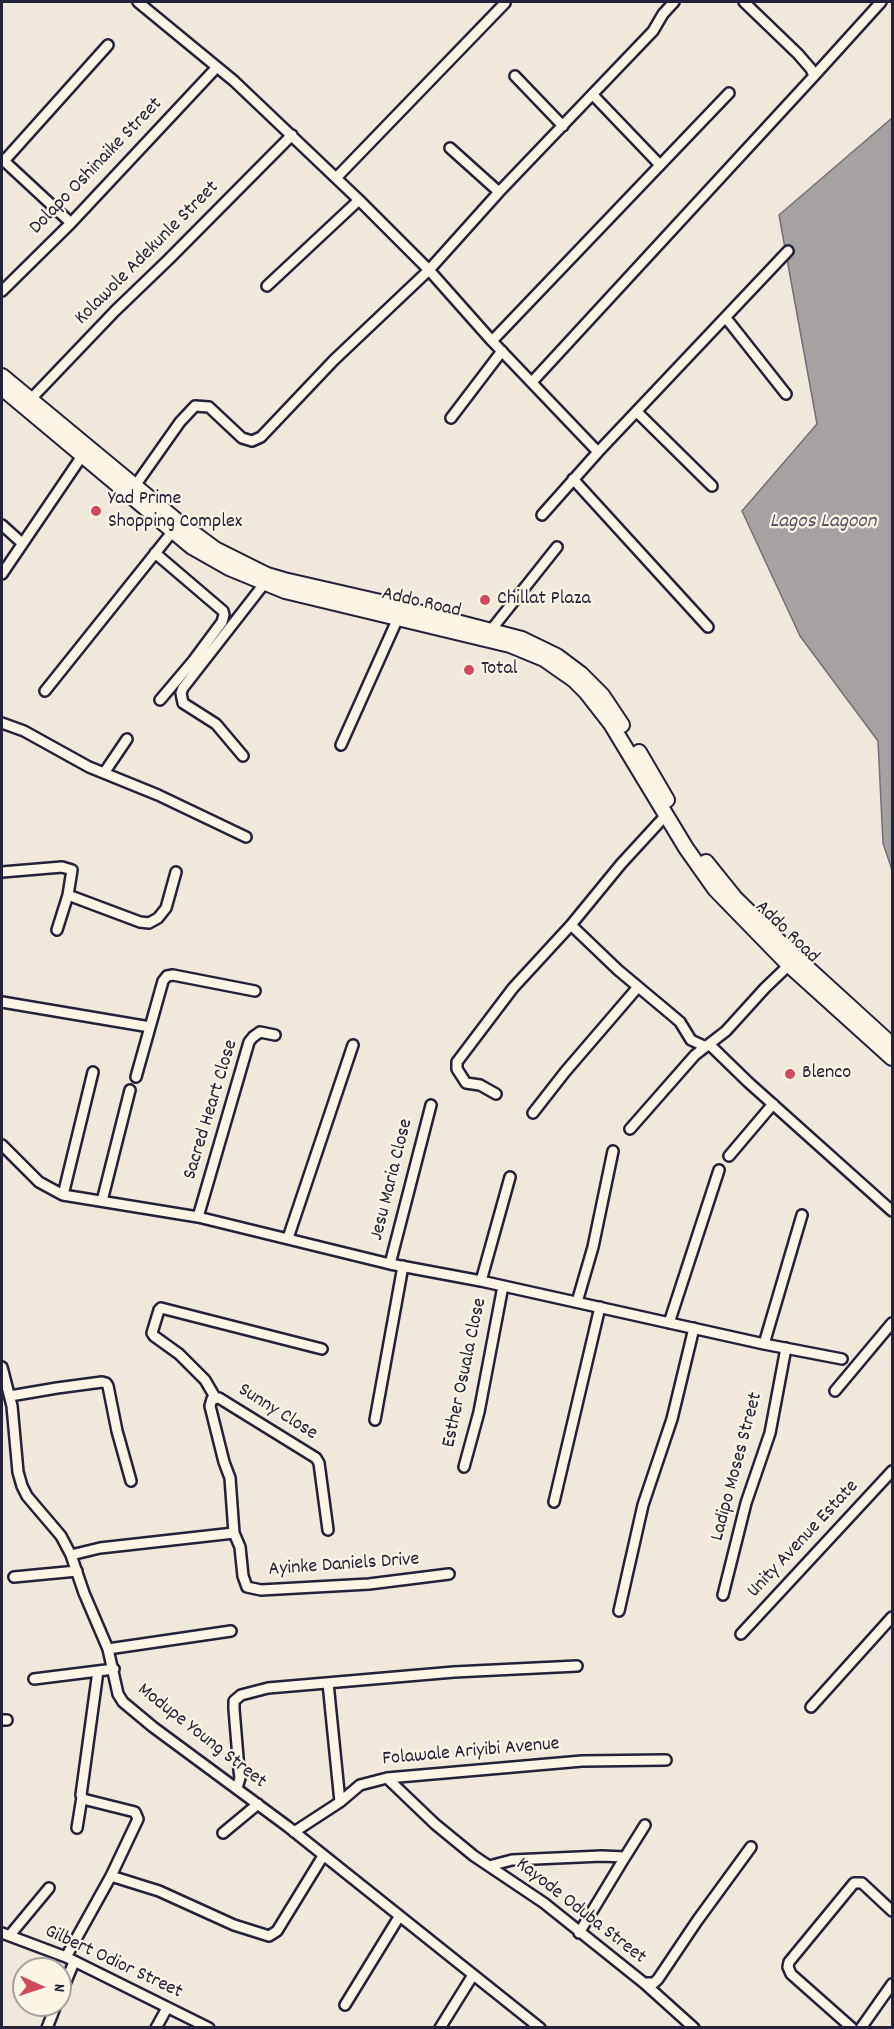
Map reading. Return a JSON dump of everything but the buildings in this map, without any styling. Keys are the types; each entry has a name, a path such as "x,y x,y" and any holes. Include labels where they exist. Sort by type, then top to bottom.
{"main road":[{"name":"Addo Road","path":"2,376 132,490 173,531 192,547 208,556 264,584 293,593 510,645 544,659 563,673 586,692 602,711 686,848 715,889 789,964 892,1058"},
{"name":"Addo Road","path":"2,388 82,456 196,536 234,559 267,575 522,639 557,656 582,674 595,687 617,717 702,856 735,898 790,952 892,1045"}],"street":[{"path":"138,2 217,67 337,177 429,270 598,452"},
{"path":"132,490 180,422 195,406 208,407 242,438 252,441 261,437 334,360 429,270 499,192 653,31 674,2"},
{"path":"744,2 798,54 814,76"},
{"path":"532,382 881,2"},
{"path":"337,177 505,3"},
{"path":"71,223 3,160 108,45"},
{"name":"Dolapo Oshinaike Street","path":"2,291 71,223 217,67"},
{"path":"515,76 563,126"},
{"path":"492,340 729,93"},
{"path":"592,95 660,165"},
{"name":"Kolawole Adekunle Street","path":"30,400 292,135"},
{"path":"450,148 499,192"},
{"path":"267,286 359,200"},
{"path":"542,515 598,452 788,251"},
{"path":"726,318 786,394"},
{"path":"451,418 502,351"},
{"path":"637,412 712,486"},
{"path":"2,574 82,456"},
{"path":"573,479 708,627"},
{"path":"2,525 22,543"},
{"path":"45,691 173,531"},
{"path":"491,630 556,547"},
{"path":"155,553 223,611 224,615 222,622 193,661 160,700"},
{"path":"243,756 216,724 183,703 181,693 264,584"},
{"path":"341,745 398,618"},
{"path":"2,723 24,731 56,751 158,795 246,837"},
{"path":"104,773 127,739"},
{"path":"496,1094 480,1085 466,1083 455,1065 513,988 666,815"},
{"path":"2,872 68,868 72,872 68,895 57,930"},
{"path":"68,895 140,922 149,923 158,918 166,908 176,872"},
{"path":"571,925 680,1022 691,1040 704,1046 710,1045"},
{"path":"630,1129 695,1055 726,1032 789,964"},
{"path":"136,1077 163,981 167,976 173,975 255,992"},
{"path":"534,1113 565,1072 638,987"},
{"path":"2,1002 150,1027"},
{"name":"Sacred Heart Close","path":"198,1217 249,1042 260,1032 275,1035"},
{"path":"710,1045 892,1211"},
{"path":"288,1238 353,1046"},
{"path":"63,1195 93,1072"},
{"path":"102,1200 130,1090"},
{"path":"729,1155 773,1104"},
{"name":"Jesu Maria Close","path":"390,1264 431,1105"},
{"path":"2,1145 39,1182 63,1195 198,1217 390,1264 481,1281 764,1344 842,1359"},
{"path":"577,1302 593,1247 613,1151"},
{"path":"669,1323 719,1170"},
{"path":"481,1281 510,1177"},
{"path":"764,1344 802,1215"},
{"path":"375,1420 403,1266"},
{"name":"Esther Osuala Close","path":"464,1467 479,1412 503,1286"},
{"path":"554,1502 600,1307"},
{"path":"215,1397 205,1380 179,1354 153,1336 161,1308 322,1349"},
{"path":"835,1391 892,1323"},
{"path":"619,1611 644,1505 672,1419 694,1328"},
{"name":"Ladipo Moses Street","path":"723,1595 746,1503 770,1433 786,1348"},
{"name":"Modupe Young Street","path":"2,1367 12,1406 18,1472 22,1486 27,1496 61,1536 71,1555 84,1593 108,1649 118,1694 123,1702 294,1832 540,2028"},
{"path":"10,1396 106,1383 131,1481"},
{"name":"Sunny Close","path":"234,1533 230,1478 210,1406 215,1397 316,1458 319,1463 328,1530"},
{"path":"2,1408 12,1406"},
{"name":"Unity Avenue Estate","path":"741,1634 892,1471"},
{"path":"71,1555 100,1548 234,1533"},
{"name":"Ayinke Daniels Drive","path":"234,1533 241,1551 244,1582 250,1589 369,1584 449,1574"},
{"path":"14,1577 77,1571"},
{"path":"811,1707 892,1617"},
{"path":"108,1649 231,1631"},
{"path":"237,1788 240,1778 234,1709 237,1698 251,1691 454,1672 576,1666"},
{"path":"34,1679 114,1669"},
{"path":"78,1828 98,1671"},
{"path":"328,1683 340,1802"},
{"name":"Folawale Ariyibi Avenue","path":"294,1832 340,1802 360,1785 387,1778 582,1761 666,1760"},
{"name":"Kayode Oduba Street","path":"387,1778 435,1824 489,1866 544,1903 644,1983 654,1983 658,1979 696,1921 751,1847"},
{"path":"71,1957 137,1821 135,1812 82,1797"},
{"path":"224,1833 258,1804"},
{"path":"579,1933 645,1825"},
{"path":"111,1876 159,1891 234,1925 269,1936 277,1931 323,1856"},
{"path":"489,1866 513,1860 625,1857"},
{"path":"852,2028 791,1974 788,1967 789,1962 854,1883 862,1883 892,1911"},
{"path":"6,1934 49,1888"},
{"path":"345,2005 399,1917"},
{"name":"Gilbert Odior Street","path":"6,1934 63,1957"},
{"name":"Gilbert Odior Street","path":"72,1961 209,2028"},
{"path":"440,2028 473,1975"},
{"path":"644,1983 694,2028"},
{"path":"861,2028 892,1984"},
{"path":"156,2028 167,2007"}],"water":[{"name":"Lagos Lagoon","path":"892,118 892,870 883,843 878,741 800,636 742,511 817,424 779,215"}],"place":[{"name":"Yad Prime Shopping Complex","path":"96,511"},
{"name":"Chillat Plaza","path":"485,600"},
{"name":"Total","path":"469,670"},
{"name":"Blenco","path":"790,1074"}]}
